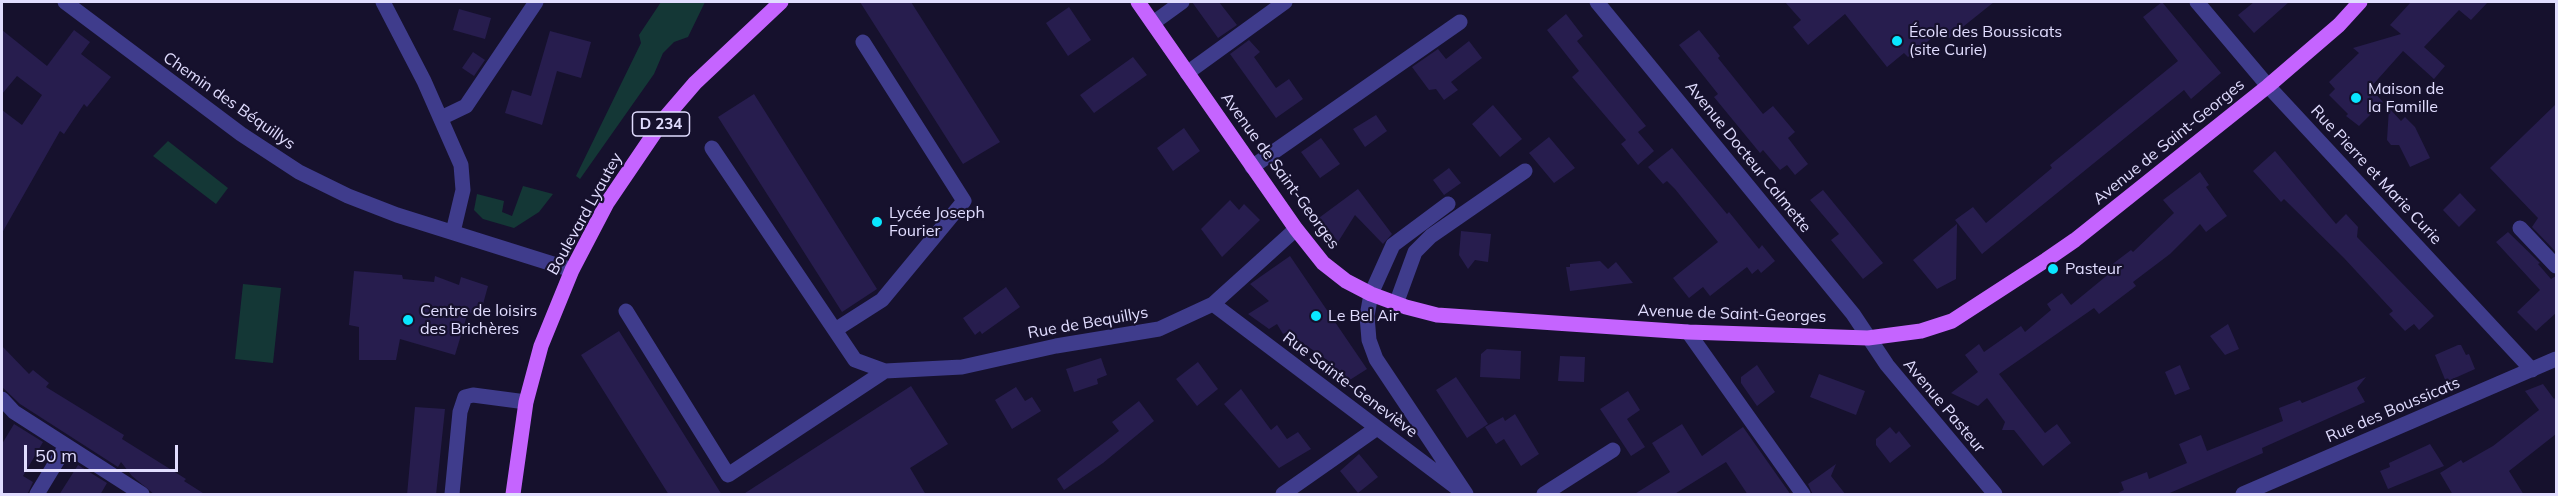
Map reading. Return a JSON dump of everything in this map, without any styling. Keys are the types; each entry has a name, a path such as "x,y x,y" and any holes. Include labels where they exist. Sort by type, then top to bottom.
{"main road":[{"name":"Boulevard Lyautey","path":"513,495 526,402 541,346 572,270 607,203 664,119 728,49 781,2"},
{"name":"Avenue de Saint-Georges","path":"1138,2 1296,230 1323,262 1346,281 1371,294 1396,304 1437,315 1688,332 1868,338 1921,331 1952,321 2075,240 2268,86 2339,25 2360,2"}],"street":[{"name":"Chemin des Béquillys","path":"65,2 241,135 298,171 348,196 572,270"},
{"path":"383,2 441,118 461,165 464,179 453,232"},
{"path":"441,118 466,106 536,2"},
{"path":"1153,22 1182,2"},
{"path":"1187,73 1285,2"},
{"name":"Avenue Docteur Calmette","path":"1597,2 1846,305 1868,338"},
{"name":"Rue Pierre et Marie Curie","path":"2197,2 2268,86 2532,370"},
{"path":"1252,167 1460,22"},
{"path":"835,330 882,300 964,201 863,42"},
{"path":"712,148 855,360 885,371"},
{"path":"1396,304 1415,252 1431,236 1525,171"},
{"path":"1448,204 1393,245 1371,294 1367,315 1369,340 1376,359 1466,495"},
{"path":"2520,228 2556,266"},
{"name":"Rue de Bequillys","path":"885,371 962,367 1056,346 1159,329 1213,304 1296,230"},
{"name":"Rue Sainte-Geneviève","path":"1213,304 1466,495"},
{"path":"626,311 728,475 885,371"},
{"path":"1688,332 1803,495"},
{"name":"Avenue Pasteur","path":"1868,338 1887,365 1995,495"},
{"name":"Rue des Boussicats","path":"2243,495 2556,359"},
{"path":"452,495 462,404 465,397 473,395 526,402"},
{"path":"2,399 14,412 142,495"},
{"path":"1283,495 1377,428"},
{"path":"37,495 66,446"},
{"path":"1544,495 1613,450"}],"green space":[{"path":"661,2 705,2 688,37 674,42 663,53 654,74 580,179 576,176 641,43 639,35"},
{"path":"168,141 228,188 216,204 153,156"},
{"path":"523,186 553,194 539,212 514,228 483,219 474,210 477,194 504,201 502,212 512,216"},
{"path":"243,284 281,288 273,363 235,359"}],"building":[{"path":"860,2 911,2 1000,142 963,164"},
{"path":"1192,2 1219,2 1237,25 1218,38"},
{"name":"École des Boussicats (site Curie)","path":"1785,2 1994,2 1949,38 1942,30 1908,57 1904,53 1887,67 1845,14 1808,45 1793,27 1801,20"},
{"path":"2162,2 2221,73 2191,99 2184,90 1982,254 1955,220 1973,207 1986,223 2052,168 2050,165 2178,61 2143,17"},
{"path":"2254,2 2289,2 2254,33 2238,15"},
{"path":"2411,2 2488,2 2471,20 2459,10 2424,47 2445,66 2434,79 2403,51 2370,88 2383,102 2359,126 2346,116 2348,114 2329,95 2335,89 2329,82 2359,53 2353,48 2401,34 2390,25"},
{"path":"1069,7 1091,40 1068,56 1046,23"},
{"path":"459,9 491,18 485,39 453,30"},
{"path":"1566,14 1583,36 1577,41 1646,126 1638,132 1654,151 1638,165 1621,144 1626,140 1572,77 1579,71 1547,30"},
{"path":"2,30 47,66 74,30 90,42 81,54 111,77 87,107 84,104 64,134 60,131 2,233 2,110 22,125 42,95 17,76 2,94"},
{"path":"1699,30 1720,56 1718,58 1763,114 1773,106 1795,132 1788,138 1808,164 1795,175 1787,165 1780,170 1763,150 1760,153 1714,97 1718,94 1679,45"},
{"path":"550,31 591,42 581,78 557,71 542,125 505,113 512,90 531,96"},
{"path":"1249,40 1260,52 1254,57 1276,88 1289,79 1303,99 1276,118 1230,54"},
{"path":"1469,41 1482,58 1451,82 1458,90 1444,100 1436,89 1429,90 1412,67 1438,49 1446,59"},
{"path":"473,52 485,60 474,76 462,68"},
{"path":"1133,57 1147,75 1094,113 1080,95"},
{"path":"754,94 877,289 842,312 718,117"},
{"path":"2556,104 2555,251 2532,227 2538,218 2490,168"},
{"path":"1493,105 1522,139 1500,157 1472,124"},
{"path":"2389,108 2401,121 2405,117 2415,127 2430,158 2410,167 2399,145 2391,145 2387,140"},
{"path":"1376,115 1387,131 1365,147 1353,129"},
{"path":"1184,128 1200,151 1173,171 1157,148"},
{"path":"1549,137 1575,168 1554,183 1529,153"},
{"path":"1321,138 1340,164 1320,178 1301,152"},
{"path":"1672,148 1727,214 1729,212 1759,249 1762,245 1775,261 1761,273 1758,269 1752,274 1747,267 1710,296 1703,287 1689,298 1673,278 1718,242 1675,189 1667,181 1663,184 1648,167"},
{"path":"2275,151 2336,224 2346,214 2358,227 2357,237 2434,316 2419,330 2414,324 2405,331 2389,314 2393,311 2344,258 2284,199 2281,202 2253,171"},
{"path":"1449,168 1461,183 1444,195 1433,180"},
{"path":"2200,172 2209,185 2206,187 2227,216 2206,232 2200,224 2170,254 2133,282 2136,286 2099,314 2094,308 1999,374 2045,433 2057,424 2071,443 2043,466 2014,430 2002,430 2005,422 1987,398 1978,406 1951,393 1978,372 1965,355 1979,344 1984,352 2021,326 2025,332 2051,310 2047,304 2062,293 2071,305 2110,273 2106,269 2131,250 2133,252 2174,213 2163,200"},
{"path":"1358,189 1392,234 1383,244 1355,215 1338,242 1330,231 1323,235 1312,223"},
{"path":"1823,190 1883,263 1863,279 1831,240 1839,234 1810,200"},
{"path":"2460,193 2476,210 2459,227 2443,210"},
{"path":"1230,200 1239,210 1244,204 1260,220 1222,257 1201,229"},
{"path":"1957,224 1956,279 1937,289 1913,260"},
{"path":"1461,231 1491,234 1488,262 1475,260 1468,269 1459,255"},
{"path":"2508,232 2540,263 2538,264 2551,279 2556,276 2556,313 2536,331 2517,312 2540,290 2496,242"},
{"path":"1290,256 1367,369 1345,383 1330,362 1287,332 1283,334 1277,324 1269,329 1248,314 1269,301 1250,284"},
{"path":"1600,261 1608,269 1616,262 1633,283 1570,291 1566,267 1570,267 1570,264"},
{"name":"Centre de loisirs des Brichères","path":"354,271 402,275 403,279 434,282 435,276 459,285 461,277 488,286 480,315 468,312 455,355 400,339 396,360 359,360 359,327 349,325"},
{"path":"1006,287 1020,307 982,334 980,331 975,335 963,318"},
{"path":"2228,324 2239,349 2225,355 2210,336"},
{"path":"619,331 722,495 669,495 581,355"},
{"path":"2461,345 2466,355 2469,354 2475,369 2446,382 2435,355"},
{"path":"2,346 29,374 33,370 49,383 46,387 124,435 122,439 186,479 184,481 206,495 155,495 132,476 121,462 118,467 20,404 2,387"},
{"path":"1487,349 1521,351 1520,379 1480,377 1481,354"},
{"path":"1560,356 1585,357 1584,382 1558,381"},
{"path":"1101,358 1107,375 1097,379 1098,384 1074,392 1066,369"},
{"path":"1198,362 1218,389 1197,406 1176,379"},
{"path":"1757,365 1775,392 1757,406 1741,383 1741,377"},
{"path":"2180,365 2190,389 2175,395 2165,372"},
{"path":"1819,374 1865,391 1856,415 1810,397"},
{"path":"1456,377 1488,424 1467,438 1436,390"},
{"path":"2366,377 2357,388 2365,402 2262,448 2263,453 2165,495 2114,495 2124,490 2121,482 2147,472 2149,479 2187,463 2179,444 2201,435 2207,451 2283,421 2279,408 2300,400 2302,403"},
{"path":"2543,384 2554,399 2556,397 2556,434 2509,471 2524,495 2453,495 2440,473 2461,460 2463,463 2493,446 2539,410 2525,391"},
{"path":"911,386 948,444 910,468 926,495 742,495"},
{"path":"1016,387 1025,401 1032,397 1041,411 1012,429 995,400"},
{"path":"1241,389 1271,430 1277,425 1287,439 1298,432 1311,449 1279,468 1224,404"},
{"path":"1628,391 1640,410 1627,419 1645,447 1631,456 1600,409"},
{"path":"1139,401 1154,421 1103,463 1064,490 1057,479 1119,431 1112,422"},
{"path":"415,407 445,409 436,495 407,495"},
{"path":"1515,414 1539,454 1521,466 1504,439 1496,444 1485,427 1503,417 1505,421"},
{"path":"14,424 43,442 23,476 33,482 27,495 2,495 2,444"},
{"path":"1682,424 1702,456 1743,427 1791,495 1748,495 1726,462 1673,495 1633,495 1670,472 1652,443"},
{"path":"1890,427 1896,434 1899,431 1911,446 1890,463 1876,445 1876,439"},
{"path":"2430,444 2444,466 2388,489 2380,471 2390,467 2389,463"},
{"path":"1359,454 1378,477 1358,493 1340,471"},
{"path":"1836,464 1831,476 1846,495 1813,495 1808,484"},
{"path":"78,465 107,483 100,495 59,495"}],"place":[{"name":"École des Boussicats (site Curie)","path":"1897,41"},
{"name":"Maison de la Famille","path":"2356,98"},
{"name":"Lycée Joseph Fourier","path":"877,222"},
{"name":"Pasteur","path":"2053,269"},
{"name":"Le Bel Air","path":"1316,316"},
{"name":"Centre de loisirs des Brichères","path":"408,320"}]}
